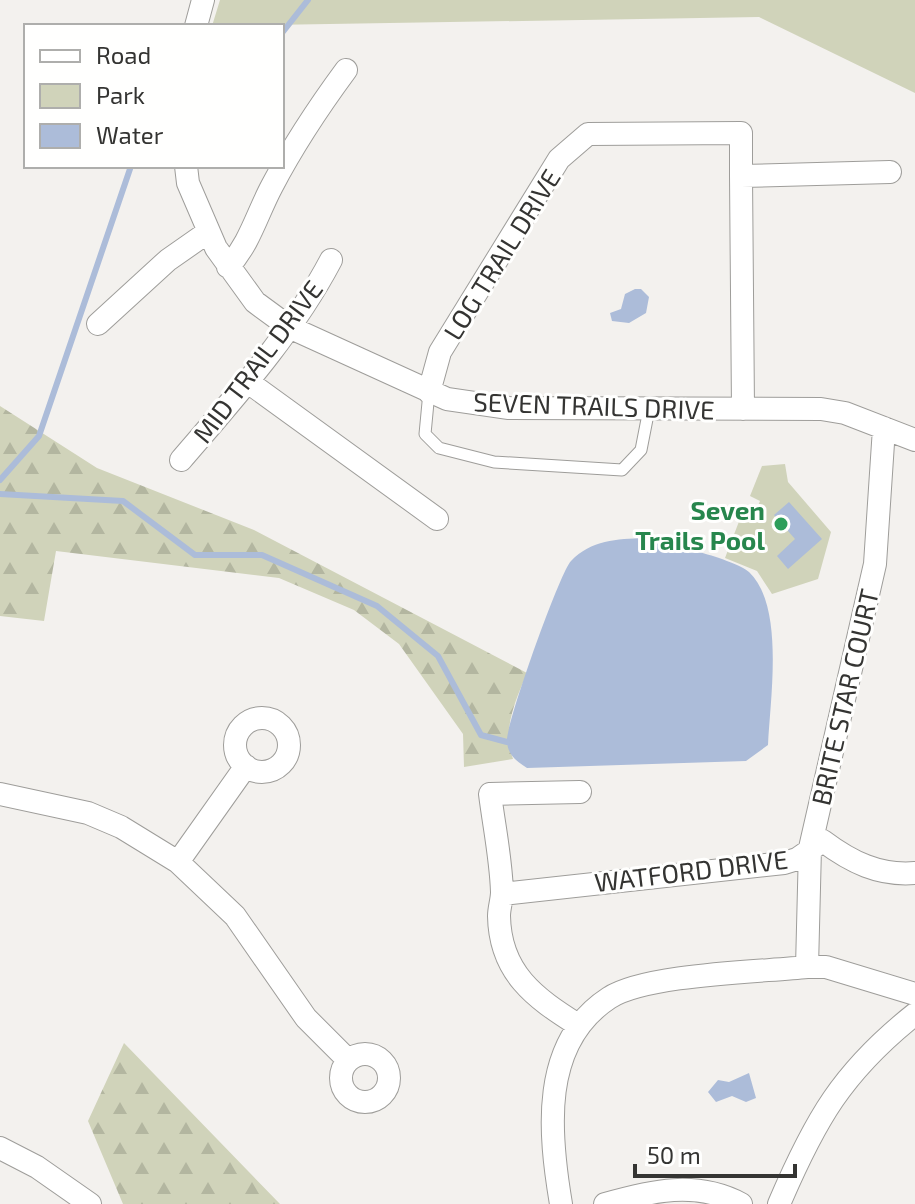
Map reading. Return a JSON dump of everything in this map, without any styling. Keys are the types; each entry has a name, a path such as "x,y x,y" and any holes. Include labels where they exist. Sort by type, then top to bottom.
{"street":[{"path":"197,24 203,0"},
{"path":"284,164 301,132 346,70"},
{"name":"LOG TRAIL DRIVE","path":"429,392 440,352 559,159 588,134 741,133 741,176"},
{"name":"SEVEN TRAILS DRIVE","path":"186,168 188,183 208,232 228,267 255,302 289,327 447,399 509,408 821,409 845,413 915,440"},
{"path":"228,267 258,221 282,168"},
{"path":"743,409 741,176 890,172"},
{"path":"98,324 168,260 208,232"},
{"name":"MID TRAIL DRIVE","path":"181,460 248,382 309,302 331,260"},
{"path":"248,382 437,519"},
{"name":"BRITE STAR COURT","path":"807,967 810,848 875,564 879,458 884,428"},
{"path":"178,862 246,766"},
{"path":"578,1025 536,998 518,978 508,958 499,916 502,894 490,794 580,792"},
{"path":"0,794 88,813 121,827 178,862 235,916 306,1018 348,1060"},
{"name":"WATFORD DRIVE","path":"502,894 784,863 797,859 823,841 847,860 879,871 915,873"},
{"path":"561,1204 554,1147 555,1081 563,1051 578,1025 610,997 649,984 807,967 826,967 915,994"},
{"path":"779,1204 803,1146 838,1088 883,1039 915,1014"},
{"path":"0,1148 37,1167 90,1204"},
{"path":"605,1204 710,1193 741,1204"}],"lane":[{"path":"429,392 425,434 439,448 494,462 622,470 641,450 649,409"}],"green space":[{"path":"220,0 915,0 915,93 759,17 213,24"},
{"path":"0,406 97,468 254,530 527,673 509,726 513,759 464,767 463,734 399,644 354,610 279,578 56,551 44,621 0,616"},
{"name":"Seven Trails Pool","path":"785,464 788,482 831,532 818,579 772,594 757,571 725,558 743,511 754,515 760,501 750,496 762,466"},
{"path":"124,1043 280,1204 123,1204 88,1121"}],"water":[{"path":"641,289 649,297 646,313 629,323 612,321 610,313 621,309 625,294"},
{"path":"789,502 822,539 788,569 777,556 795,539 774,515"},
{"path":"644,538 730,562 749,572 760,587 767,607 773,654 768,745 746,761 527,768 510,753 507,740 509,727 565,571 579,554 596,545"},
{"path":"749,1073 756,1098 746,1102 732,1096 716,1102 708,1092 718,1080 729,1082"}],"waterway":[{"path":"284,30 308,0"},
{"path":"0,480 39,436 130,168"},
{"path":"0,494 123,501 195,555 262,555 377,606 438,656 481,735 507,742"}],"place":[{"name":"Seven Trails Pool","path":"781,524"}]}
